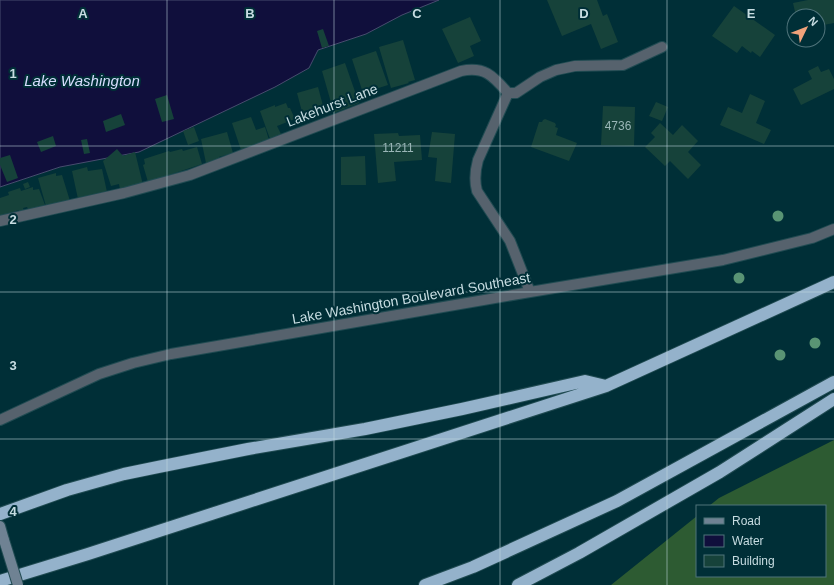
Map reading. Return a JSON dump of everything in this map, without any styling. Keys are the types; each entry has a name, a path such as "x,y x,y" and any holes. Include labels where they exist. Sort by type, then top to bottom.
{"highway":[{"path":"0,581 96,552 606,386 834,282"},
{"path":"0,514 67,490 124,474 248,449 365,429 586,381 606,386"},
{"path":"425,585 473,567 617,501 834,382"},
{"path":"518,585 579,553 720,472 834,400"}],"street":[{"path":"530,292 510,241 483,202 477,191 475,182 475,171 478,160 508,93 516,93 540,77 556,70 575,66 623,66 662,47"},
{"name":"Lakehurst Lane","path":"0,221 190,175 461,71 478,69 487,73 508,93"},
{"name":"Lake Washington Boulevard Southeast","path":"0,420 99,374 133,363 171,354 723,260 812,238 834,229"},
{"path":"0,526 18,585"}],"green space":[{"path":"834,440 834,585 611,585 696,517 696,577 826,577 826,505 710,505 719,498"}],"water":[{"name":"Lake Washington","path":"0,0 439,0 402,15 366,34 318,50 309,68 275,87 139,152 60,167 0,187"}],"building":[{"path":"547,0 597,0 603,16 607,14 618,42 601,49 591,24 562,36"},
{"path":"808,0 834,0 834,23 826,24 826,8 794,8 793,3"},
{"path":"734,6 775,35 760,57 752,51 751,53 742,46 737,53 712,36"},
{"path":"470,17 481,41 470,46 474,56 458,63 442,29"},
{"path":"323,29 329,46 322,48 317,31"},
{"path":"403,40 415,80 391,88 379,47"},
{"path":"376,51 388,85 363,93 352,59"},
{"path":"345,63 359,103 334,113 322,71"},
{"path":"818,66 821,72 829,69 834,79 834,89 801,105 793,89 812,79 808,71"},
{"path":"318,87 325,113 304,119 297,93"},
{"path":"750,94 765,101 756,123 771,130 764,144 720,125 728,107 742,113"},
{"path":"167,95 174,119 162,122 155,99"},
{"path":"656,102 668,107 662,121 649,116"},
{"path":"286,103 295,119 277,126 281,134 270,139 260,111 275,105 275,107"},
{"path":"603,106 635,107 634,146 601,145"},
{"path":"121,114 125,125 106,132 103,121"},
{"path":"251,117 256,130 265,127 269,140 241,150 232,123"},
{"path":"545,119 555,123 555,127 558,128 556,135 577,143 569,161 531,147 539,122 542,122"},
{"path":"660,123 673,135 682,125 698,141 688,152 701,165 688,179 670,161 665,166 645,147 655,137 651,133"},
{"path":"194,127 199,141 188,145 183,131"},
{"path":"227,132 233,153 206,163 201,139"},
{"path":"432,132 455,134 451,183 435,181 437,158 428,157"},
{"path":"398,133 399,136 420,135 422,160 394,162 396,181 378,183 374,134"},
{"path":"53,136 56,146 41,152 37,142"},
{"path":"87,139 90,153 84,154 81,140"},
{"path":"197,147 202,164 148,182 143,165 145,164 144,159 169,151 182,149 183,151"},
{"path":"117,149 123,156 135,152 143,185 120,190 119,184 111,186 103,161"},
{"path":"10,155 18,178 7,182 0,165 0,158"},
{"path":"365,156 366,185 341,185 341,157"},
{"path":"87,167 88,171 102,169 107,192 78,199 72,171"},
{"path":"56,173 56,176 62,175 70,201 46,206 38,178"},
{"path":"28,182 30,187 25,189 23,184"},
{"path":"33,187 33,190 39,189 45,205 29,211 27,207 23,208 24,211 20,212 19,210 0,216 0,198 9,195 8,192 20,188 21,191"}]}
